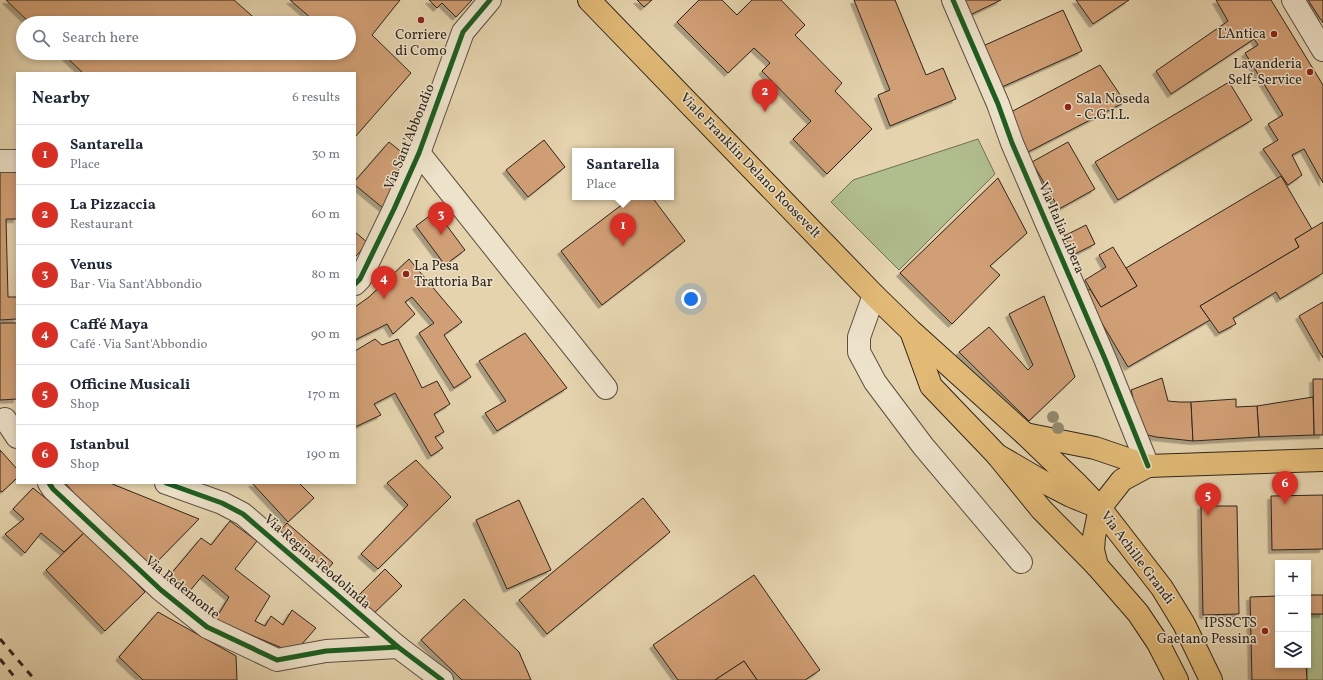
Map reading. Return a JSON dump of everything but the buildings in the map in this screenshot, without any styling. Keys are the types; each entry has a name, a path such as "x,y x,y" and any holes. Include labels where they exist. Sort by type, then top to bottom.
{"main road":[{"name":"Viale Franklin Delano Roosevelt","path":"589,0 874,296 1024,434 1100,508"},
{"name":"Viale Franklin Delano Roosevelt","path":"911,331 931,386 996,455 1071,496 1100,508"},
{"path":"1024,434 1095,448 1148,466 1323,460"},
{"path":"996,455 1040,509 1097,566 1138,613 1158,643 1177,680"},
{"path":"1100,508 1122,480 1148,466"},
{"name":"Via Achille Grandi","path":"1097,566 1093,550 1100,508"},
{"name":"Via Achille Grandi","path":"1100,508 1162,588 1184,624 1211,680"}],"street":[{"name":"Via Sant'Abbondio","path":"356,283 360,279 394,209 419,153 463,32 490,0"},
{"name":"Via Italia Libera","path":"953,0 998,104 1012,143 1105,360 1148,466"},
{"path":"1293,0 1323,50"},
{"path":"419,153 606,388"},
{"path":"0,161 16,161"},
{"path":"874,296 859,337 859,352 862,358 876,382 923,446 1022,562"},
{"name":"Via Pedemonte","path":"50,484 53,489 161,590 207,627 278,660 326,651 398,647"},
{"name":"Via Regina Teodolinda","path":"169,484 222,503 243,514 398,647 442,680"}],"green space":[{"path":"978,139 995,174 899,270 831,202 853,180"},
{"path":"1311,614 1323,614 1323,680 1307,680 1307,668 1311,668"}],"railway":[{"path":"0,639 35,680"},
{"path":"0,659 17,680"}],"cycle path":[{"path":"356,283 360,279 394,209 419,153 463,32 490,0"},
{"path":"953,0 998,104 1012,143 1105,359 1148,466"},
{"path":"50,484 53,489 161,590 207,627 277,660 326,651 398,647"},
{"path":"169,484 222,503 243,514 398,647 442,680"}],"place":[{"name":"Corriere di Como","path":"421,20"},
{"name":"L'Antica","path":"1274,34"},
{"name":"Lavanderia Self-Service","path":"1310,72"},
{"name":"Sala Noseda - C.G.I.L.","path":"1068,107"},
{"name":"La Pizzaccia","path":"765,112"},
{"name":"Venus","path":"441,235"},
{"name":"Santarella","path":"623,246"},
{"name":"La Pesa Trattoria Bar","path":"406,274"},
{"name":"Caffé Maya","path":"384,299"},
{"name":"Istanbul","path":"1285,504"},
{"name":"Officine Musicali","path":"1208,516"},
{"name":"IPSSCTS Gaetano Pessina","path":"1265,631"}]}
